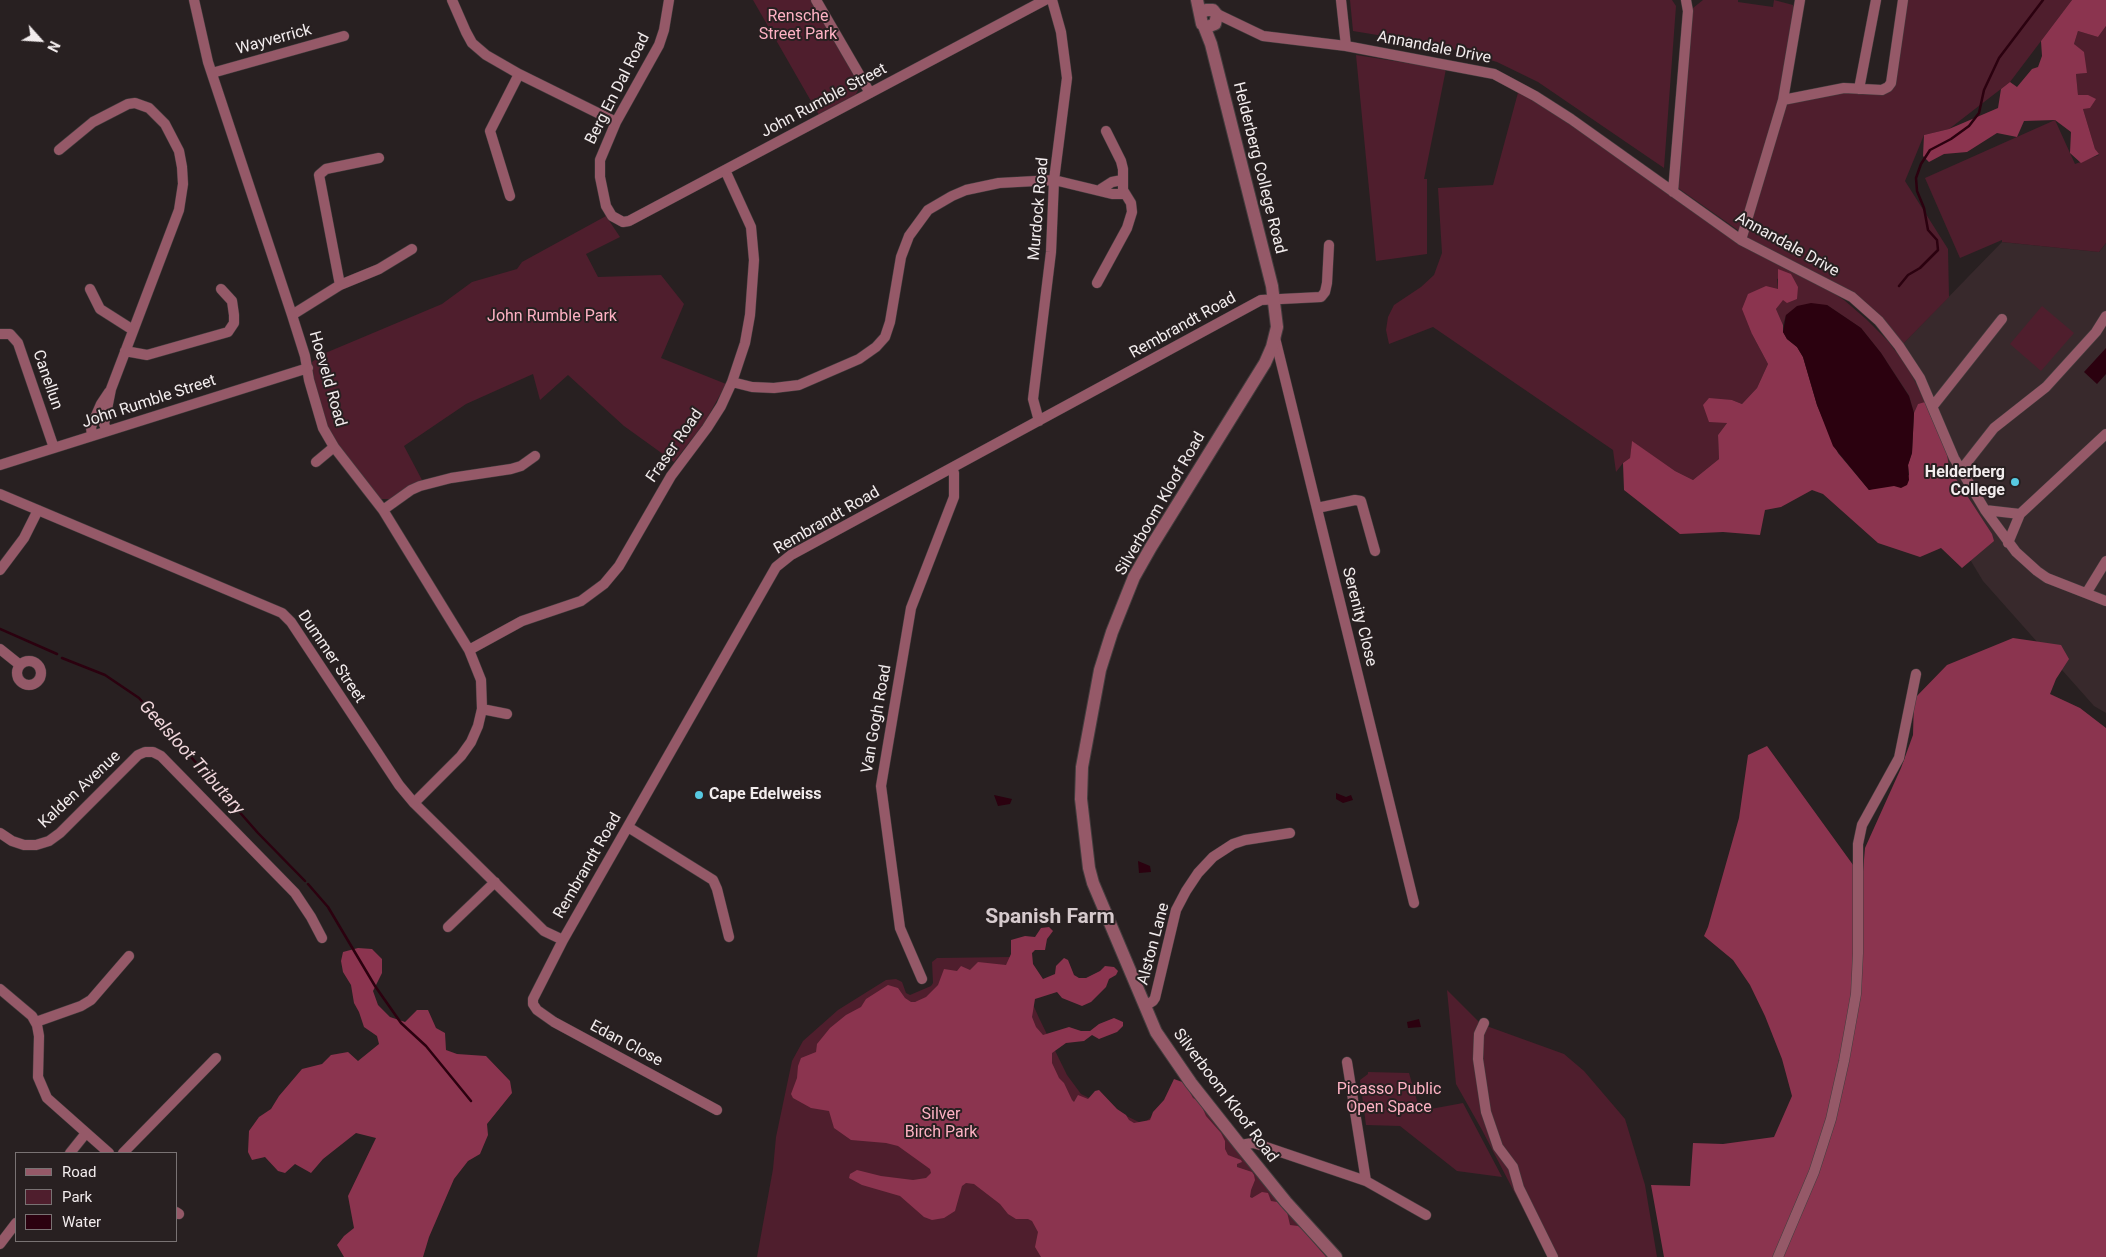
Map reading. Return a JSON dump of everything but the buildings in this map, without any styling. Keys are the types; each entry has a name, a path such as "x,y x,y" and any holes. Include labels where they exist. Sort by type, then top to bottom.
{"street":[{"name":"Hoeveld Road","path":"194,0 205,52 292,315 323,428 334,447 383,510 469,650 481,680 482,710 475,734 466,749 414,803"},
{"path":"452,0 472,43 486,55 518,74 616,122"},
{"name":"Berg En Dal Road","path":"616,219 606,206 599,169 604,147 659,45 664,30 669,0"},
{"path":"816,0 870,93"},
{"name":"John Rumble Street","path":"616,219 629,221 1045,0"},
{"name":"Murdock Road","path":"1039,421 1033,399 1051,252 1054,180 1066,78 1061,32 1052,0"},
{"name":"Helderberg College Road","path":"1197,0 1209,15 1211,44 1275,299"},
{"path":"1341,0 1346,46"},
{"path":"1742,240 1783,100 1798,0"},
{"path":"1860,89 1876,0"},
{"path":"1783,100 1844,88 1882,90 1890,84 1903,0"},
{"path":"1673,192 1688,1"},
{"name":"Annandale Drive","path":"1209,15 1234,23 1263,36 1346,46 1494,74 1564,114 1742,240 1852,297 1880,321 1920,378 1945,439 1961,470 1985,510 2008,542 2027,563 2047,578 2106,601"},
{"name":"Wayverrick","path":"212,73 344,36"},
{"path":"510,196 490,131 518,74"},
{"path":"59,150 93,122 128,104 135,103 148,108 160,118 179,151 182,167 183,184 178,210 111,389 104,424 107,431"},
{"path":"1097,283 1130,220 1131,203 1124,194 1121,161 1106,132"},
{"path":"340,285 319,175 326,169 379,158"},
{"name":"Fraser Road","path":"469,650 522,621 581,601 604,584 619,566 671,476 707,428 732,382 741,357 750,315 754,250 747,215 725,170"},
{"path":"732,382 752,387 774,388 798,385 859,359 876,347 885,338 890,322 905,244 914,228 928,210 952,196 982,186 1000,183 1054,180 1100,189 1112,194 1124,194"},
{"path":"1100,189 1112,182 1122,180"},
{"name":"Rembrandt Road","path":"533,995 776,567 792,555 1261,300 1323,296 1328,276 1330,245"},
{"path":"292,315 340,285 379,269 412,249"},
{"path":"90,289 100,309 133,330"},
{"path":"125,352 147,355 228,332 234,323 232,301 221,289"},
{"name":"Silverboom Kloof Road","path":"1275,299 1277,327 1275,338 1261,370 1138,570 1112,632 1097,687 1080,784 1089,868 1098,896 1156,1032 1174,1059 1240,1145 1286,1202 1336,1257"},
{"path":"1961,470 1994,428 2046,387 2096,332 2106,316"},
{"path":"1933,406 2002,319"},
{"name":"Canellun","path":"0,334 10,334 18,343 54,448"},
{"name":"Serenity Close","path":"1275,338 1414,903"},
{"name":"John Rumble Street","path":"0,465 308,368"},
{"path":"92,436 91,427 101,404 111,389"},
{"path":"2008,542 2020,514 2106,434"},
{"path":"316,462 334,447"},
{"path":"383,510 411,490 420,486 451,478 511,469 520,466 535,456"},
{"name":"Van Gogh Road","path":"922,979 900,928 881,786 911,608 954,497 954,473 952,468"},
{"name":"Dummer Street","path":"0,494 282,613 291,622 399,785 414,803 544,931 563,940"},
{"path":"1317,508 1355,500 1361,501 1375,551"},
{"path":"0,570 24,538 38,510"},
{"path":"1985,510 2020,514"},
{"path":"2087,592 2106,561"},
{"path":"0,649 20,665"},
{"path":"1778,1257 1814,1172 1831,1119 1856,994 1858,844 1862,826 1899,758 1916,674"},
{"path":"482,710 507,714"},
{"name":"Kalden Avenue","path":"0,833 12,841 24,845 36,845 49,841 60,833 138,755 145,752 153,752 161,756 295,893 316,925 322,938"},
{"path":"628,827 712,880 717,888 730,937"},
{"name":"Alston Lane","path":"1145,1006 1155,998 1176,910 1198,873 1213,857 1233,844 1245,840 1290,833"},
{"path":"448,927 495,882"},
{"path":"307,934 316,925"},
{"path":"36,1022 81,1006 91,1000 129,956"},
{"path":"0,989 32,1016 36,1022 39,1036 37,1069 43,1091 52,1104 108,1152"},
{"name":"Edan Close","path":"533,995 534,1007 554,1022 717,1110"},
{"path":"1484,1023 1480,1034 1478,1059 1486,1112 1498,1147 1513,1167 1519,1188 1554,1257"},
{"path":"124,1152 216,1058"},
{"path":"1347,1062 1366,1182"},
{"path":"71,1152 86,1134"},
{"path":"1240,1145 1260,1145 1366,1182 1426,1215"},
{"path":"0,1244 15,1224"}],"shaded area":[{"name":"Helderberg College","path":"2002,242 2099,252 2106,243 2106,713 2094,706 1983,581 1864,384"}],"green space":[{"name":"Rensche Street Park","path":"753,0 813,0 858,83 858,90 855,96 819,115"},
{"path":"1350,0 1672,0 1676,6 1664,168 1538,82 1497,62 1438,45 1353,31"},
{"path":"1703,0 1738,0 1738,2 1773,7 1774,0 1793,5 1796,13 1780,99 1742,233 1678,188 1690,22 1693,8"},
{"path":"1907,0 2072,0 2010,82 1949,129 1924,135 1905,181 1948,249 1949,297 1902,345 1883,319 1747,237 1783,106 1792,99 1844,90 1885,91"},
{"path":"2072,0 2106,0 2106,26 2098,37 2078,31 2074,44 2084,52 2087,73 2076,74 2078,95 2088,95 2096,99 2090,108 2083,109 2095,149 2099,154 2081,163 2070,153 2071,132 2055,120 2024,121 2017,137 1997,133 1967,152 1944,154 1929,162 1923,156 1924,135 1949,129 1998,108 2001,89 2010,82 2017,87 2032,69 2038,67 2042,56 2041,41"},
{"path":"2106,26 2106,243 2099,252 2002,242 2002,240 1960,258 1925,178 2055,120 2075,164 2099,155 2095,149 2083,109 2088,95 2078,95 2076,74 2087,73 2074,44 2078,31 2098,37"},
{"path":"1356,55 1446,69 1424,179 1427,179 1427,254 1376,261"},
{"path":"1519,89 1781,263 1780,266 1844,300 1888,341 1908,368 1925,402 1918,404 1914,413 1909,395 1881,353 1861,328 1827,305 1786,315 1783,325 1776,309 1794,282 1791,274 1777,279 1778,289 1752,334 1768,364 1757,388 1742,404 1732,400 1727,423 1718,435 1719,459 1693,480 1675,471 1632,442 1630,458 1616,472 1613,450 1433,327 1389,344 1386,330 1388,317 1394,305 1421,287 1434,275 1442,253 1438,188 1493,185"},
{"name":"John Rumble Park","path":"606,216 620,237 586,254 598,277 661,275 684,304 661,358 726,384 705,422 674,462 624,426 568,375 540,400 533,374 466,404 404,446 422,480 391,499 379,499 328,429 315,388 312,362 323,354 442,304 472,282 517,269 522,262"},
{"path":"1778,269 1791,274 1798,287 1797,299 1787,303 1783,300 1776,309 1783,325 1783,332 1787,339 1797,347 1803,357 1817,405 1838,453 1869,490 1909,475 1908,465 1912,453 1914,413 1918,404 1925,402 1945,439 1949,468 1992,534 1994,541 1962,568 1941,548 1920,557 1878,543 1823,494 1812,490 1781,507 1765,510 1760,535 1723,532 1680,534 1624,490 1623,463 1630,458 1632,441 1675,471 1693,480 1719,459 1718,435 1727,423 1709,422 1703,405 1709,398 1732,400 1742,404 1757,388 1768,364 1752,334 1742,309 1748,294 1766,286 1778,289"},
{"path":"2042,306 2074,333 2041,371 2010,344"},
{"path":"2013,638 2061,645 2069,659 2056,679 2050,694 2080,708 2106,728 2106,1257 1664,1257 1651,1185 1690,1186 1693,1143 1723,1144 1774,1137 1792,1096 1782,1059 1750,985 1733,960 1704,936 1739,818 1748,755 1767,746 1856,869 1863,871 1865,848 1901,768 1913,735 1914,699 1947,665"},
{"name":"Silver Birch Park","path":"1049,927 1053,931 1047,939 1045,950 1035,950 1032,953 1033,964 1043,979 1055,974 1056,966 1064,958 1068,960 1074,975 1079,978 1086,978 1100,971 1105,966 1114,967 1118,971 1116,975 1109,979 1106,987 1091,1002 1082,1006 1062,998 1057,992 1035,999 1032,1017 1036,1027 1043,1035 1069,1027 1081,1031 1090,1031 1099,1024 1114,1018 1123,1022 1123,1026 1117,1032 1099,1039 1092,1035 1084,1041 1066,1043 1052,1053 1052,1063 1072,1100 1074,1102 1078,1095 1088,1099 1095,1091 1099,1090 1134,1123 1150,1120 1153,1112 1164,1100 1174,1079 1185,1083 1193,1098 1200,1102 1206,1116 1221,1133 1228,1155 1241,1160 1242,1162 1237,1164 1237,1167 1252,1172 1254,1175 1255,1180 1250,1197 1252,1198 1262,1192 1268,1193 1271,1201 1277,1202 1287,1212 1290,1225 1298,1226 1302,1229 1326,1257 1041,1257 1035,1247 1038,1232 1032,1221 1016,1219 1008,1214 1000,1204 974,1184 966,1183 962,1186 955,1211 944,1218 932,1220 924,1217 900,1196 862,1185 849,1178 850,1174 857,1170 881,1176 913,1180 926,1178 931,1173 930,1169 898,1146 851,1140 834,1128 829,1111 811,1108 793,1098 791,1094 801,1058 816,1052 817,1044 830,1028 846,1015 861,1007 866,999 888,985 898,988 905,998 915,1002 926,997 938,985 944,969 957,971 961,966 970,970 978,962 1006,965 1011,954 1011,940 1025,936 1035,937 1041,928"},
{"path":"358,948 372,949 382,959 382,973 373,991 378,1005 390,1017 405,1022 417,1010 428,1010 436,1028 445,1033 446,1050 457,1054 486,1056 510,1081 512,1093 487,1124 488,1135 480,1154 468,1161 454,1179 429,1237 423,1257 344,1257 337,1245 354,1228 348,1196 376,1138 356,1133 323,1159 311,1173 295,1164 285,1173 278,1171 265,1157 252,1160 248,1152 249,1131 259,1117 271,1109 279,1096 302,1069 322,1064 331,1055 348,1052 358,1061 379,1044 377,1036 364,1027 354,1003 351,985 343,972 341,961 343,952"},
{"name":"Silver Birch Park","path":"1012,957 1067,1075 1081,1094 1143,1124 1187,1087 1266,1188 1330,1257 757,1257 773,1169 776,1137 792,1061 803,1041 838,1010 886,980 896,979 902,982 906,993 910,995 931,986 933,983 932,962 937,958"},
{"path":"1447,990 1481,1024 1564,1054 1584,1071 1625,1119 1645,1185 1657,1257 1548,1257 1456,1084"},
{"name":"Picasso Public Open Space","path":"1368,1072 1409,1073 1420,1111 1463,1103 1502,1177 1457,1171 1400,1126 1366,1125 1360,1080"}],"water":[{"path":"1811,303 1827,305 1861,328 1881,353 1909,396 1914,413 1912,453 1908,465 1909,480 1907,485 1901,488 1894,486 1869,490 1833,446 1817,405 1803,357 1797,347 1787,339 1783,332 1786,315 1797,306"},
{"path":"2106,348 2106,374 2097,384 2084,372"},
{"path":"1336,793 1346,797 1351,795 1353,800 1343,803 1336,799"},
{"path":"994,795 1012,799 1010,804 998,806"},
{"path":"1138,861 1150,866 1151,872 1139,873"},
{"path":"1419,1019 1421,1027 1408,1028 1407,1022"}],"waterway":[{"path":"1899,286 1908,275 1920,268 1938,250 1937,240 1928,230 1924,208 1917,191 1916,178 1921,164 1930,150 1951,139 1969,126 1979,113 1984,90 1999,58 2043,0"},
{"name":"Geelsloot Tributary","path":"0,629 57,654"},
{"name":"Geelsloot Tributary","path":"62,658 105,675 139,698 258,833 305,881"},
{"name":"Geelsloot Tributary","path":"308,884 328,907 375,986 401,1023 426,1046 471,1101"}],"place":[{"name":"Helderberg College","path":"2015,482"},
{"name":"Cape Edelweiss","path":"699,795"}],"district":[{"name":"Spanish Farm","path":"1050,918"}]}
